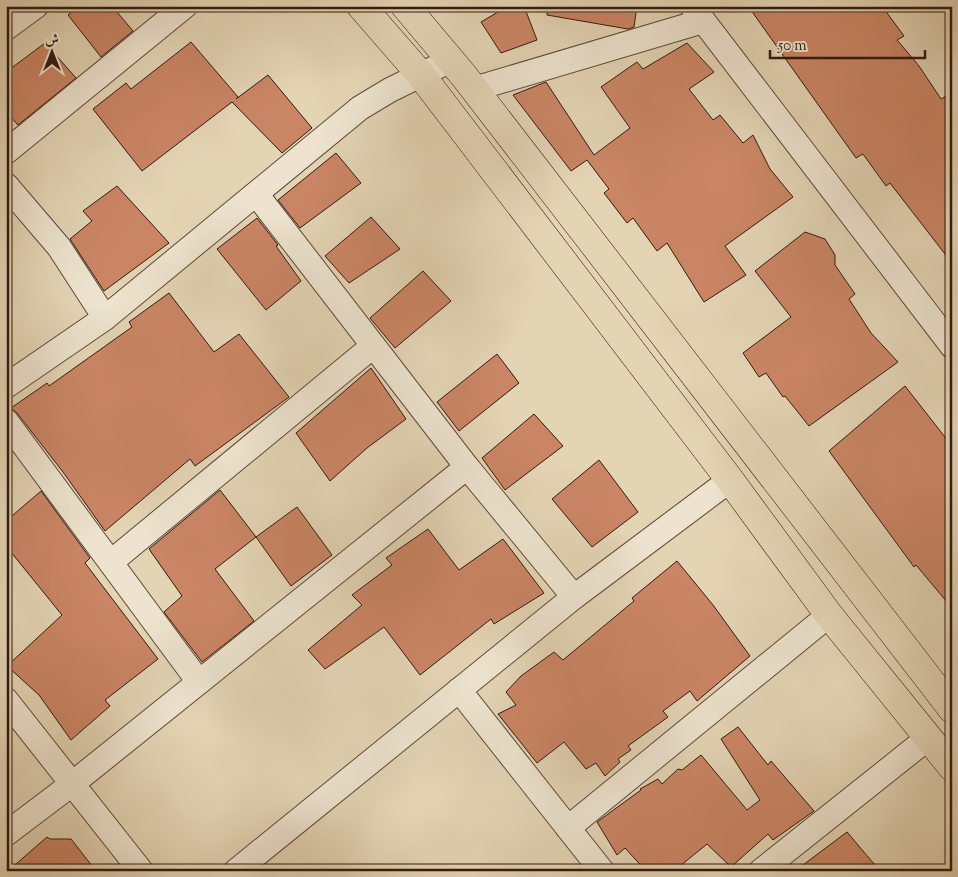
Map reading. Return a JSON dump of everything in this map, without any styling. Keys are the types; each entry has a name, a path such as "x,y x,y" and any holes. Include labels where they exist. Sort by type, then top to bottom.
{"main road":[{"path":"361,6 421,76 730,480 829,615 952,767"},
{"path":"405,6 474,89 952,710"}],"street":[{"path":"6,28 36,6"},
{"path":"6,152 186,6"},
{"path":"474,89 697,14 952,346"},
{"path":"6,386 105,318 257,195 360,108 390,90 451,60"},
{"path":"6,186 59,247 105,318"},
{"path":"257,195 467,467 574,597"},
{"path":"111,562 373,346"},
{"path":"6,421 199,682"},
{"path":"6,834 72,784 467,467"},
{"path":"236,871 574,597 730,480"},
{"path":"568,828 829,615"},
{"path":"459,690 602,871"},
{"path":"6,700 141,871"},
{"path":"761,871 928,738"}],"building":[{"path":"79,6 112,6 133,31 101,57 68,15"},
{"path":"508,6 524,6 537,40 501,53 481,22"},
{"path":"547,6 637,6 634,27 628,29 547,15"},
{"path":"748,6 882,6 904,36 897,40 919,66 941,99 952,93 952,263 890,183 886,186 863,154 856,158"},
{"path":"191,42 238,97 236,99 268,75 312,128 282,153 232,102 142,171 93,109 126,83 131,89"},
{"path":"45,43 76,78 18,125 6,112 6,72"},
{"path":"687,43 714,72 689,89 713,120 720,115 743,143 753,135 770,169 793,197 725,246 746,275 704,302 667,243 657,251 633,218 627,223 604,193 609,189 587,160 571,171 513,95 546,82 594,155 630,128 601,87 637,62 643,69"},
{"path":"336,153 361,183 300,228 278,200"},
{"path":"117,186 169,243 104,291 70,239 92,221 83,211"},
{"path":"371,217 400,249 349,283 325,256"},
{"path":"257,218 278,245 276,246 301,281 266,310 217,249"},
{"path":"805,232 825,239 835,255 835,265 855,294 849,299 871,333 898,362 809,426 785,396 783,397 766,373 759,377 743,353 791,317 755,271"},
{"path":"423,271 451,301 395,348 370,318"},
{"path":"169,293 214,352 239,334 289,397 195,466 190,459 105,531 63,472 17,413 11,408 47,383 49,386 132,327 129,322"},
{"path":"497,354 519,383 459,431 437,402"},
{"path":"371,368 406,419 367,448 330,481 296,433"},
{"path":"905,386 952,446 952,608 916,565 914,567 829,451"},
{"path":"534,414 563,446 505,490 482,458"},
{"path":"599,460 638,512 592,547 552,499"},
{"path":"220,490 256,537 215,569 254,621 202,662 164,612 182,596 149,549"},
{"path":"41,491 90,558 85,563 158,659 105,700 110,706 71,740 39,695 7,666 62,615 6,546 6,521"},
{"path":"297,507 332,555 291,586 256,537"},
{"path":"428,529 459,570 503,539 544,593 494,624 491,619 420,675 384,627 325,669 308,650 362,605 352,595 392,565 386,558"},
{"path":"677,561 713,605 750,656 697,701 690,691 663,711 668,717 628,746 631,750 618,759 620,762 605,776 596,763 586,769 564,742 537,763 498,714 516,705 506,692 521,676 554,652 563,660 634,601 632,598"},
{"path":"738,727 768,765 771,761 814,811 773,840 768,834 731,867 707,844 674,871 646,871 625,848 617,855 597,822 640,789 658,779 662,784 678,769 682,770 701,755 747,810 760,800 721,739"},
{"path":"847,832 880,871 795,871"},
{"path":"47,837 50,839 71,839 96,871 8,871"}]}
